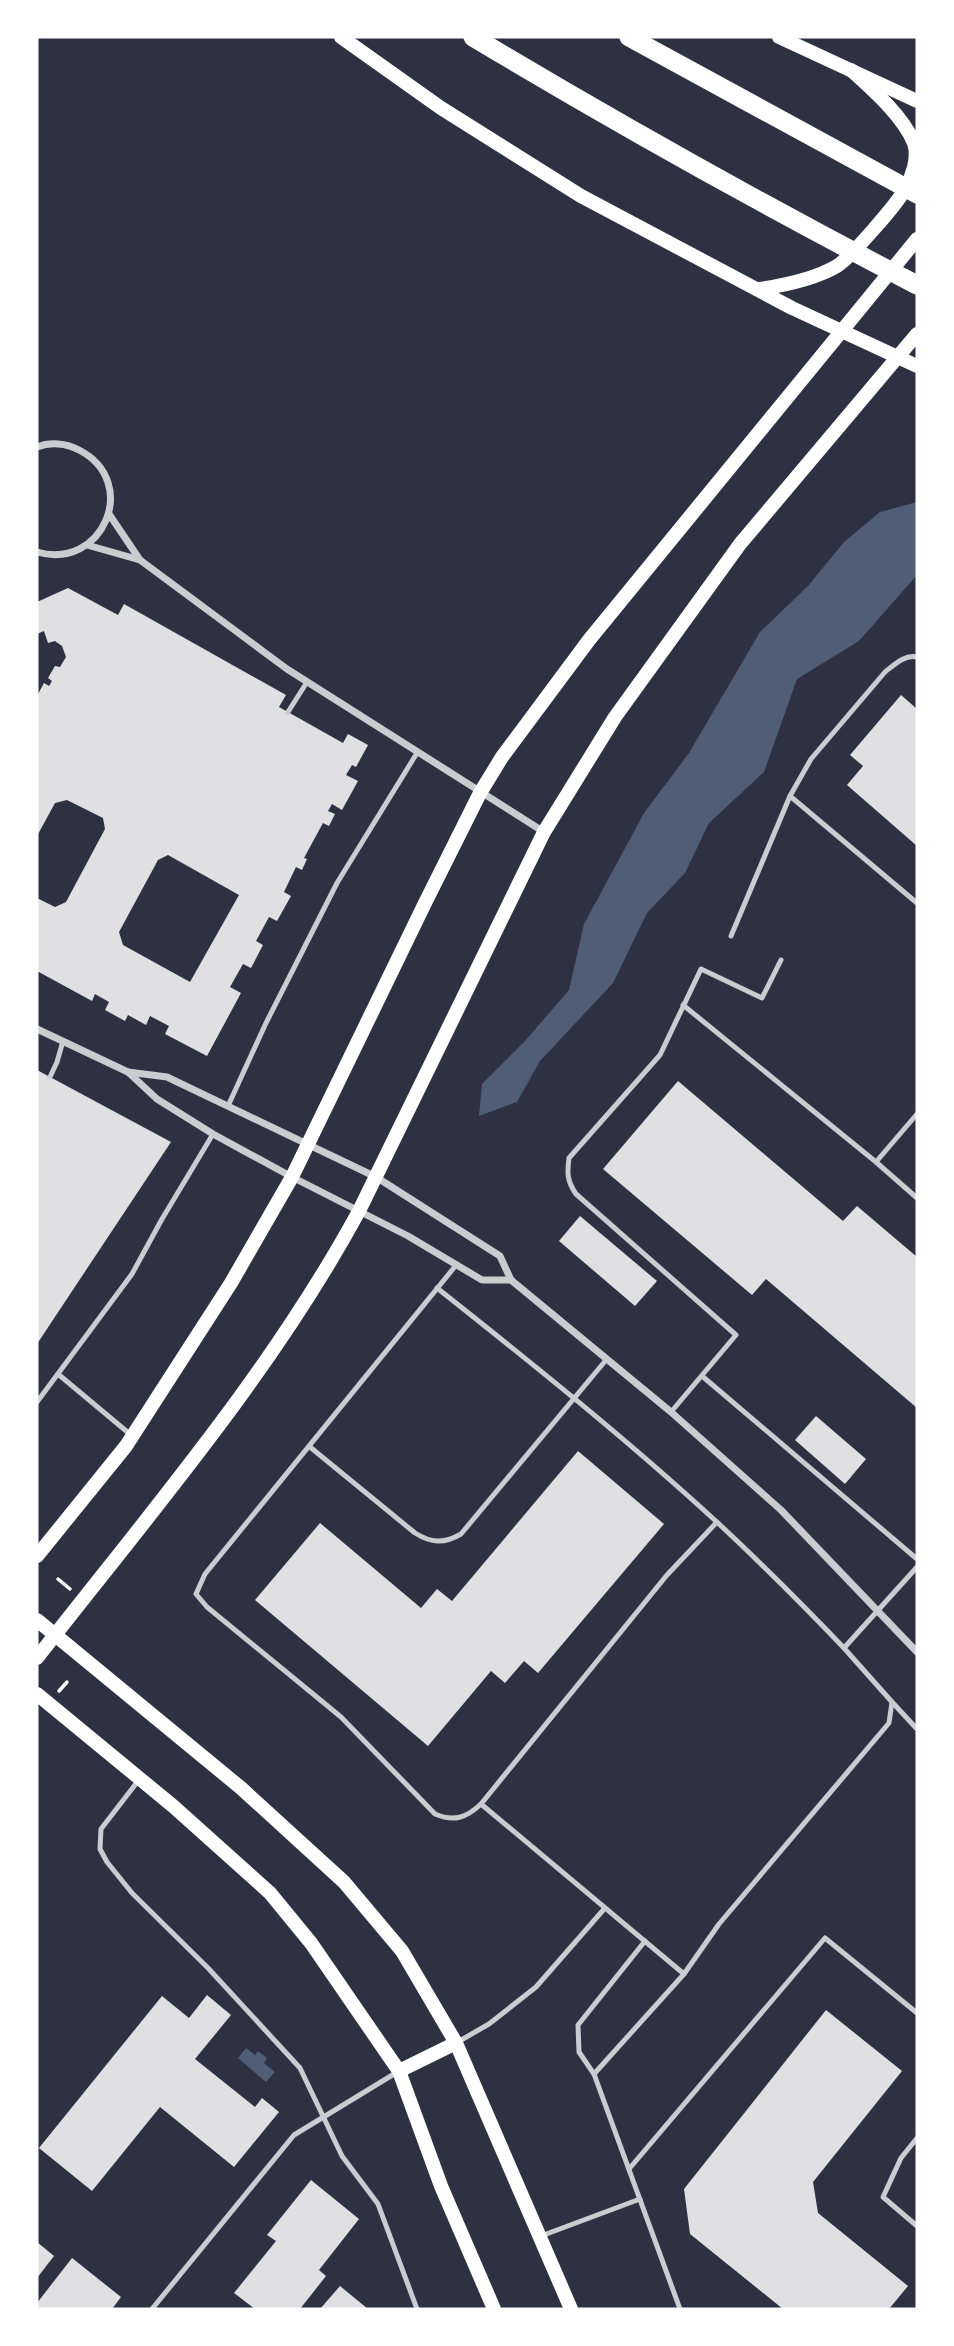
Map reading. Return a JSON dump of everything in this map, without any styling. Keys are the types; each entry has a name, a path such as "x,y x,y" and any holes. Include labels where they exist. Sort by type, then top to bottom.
{"highway":[{"path":"473,37 568,94 917,285"},
{"path":"629,37 917,194"}],"main road":[{"path":"341,37 441,108 581,196 792,308 917,366"},
{"path":"779,37 917,101"},
{"path":"760,289 792,284 837,266 853,252 904,191 915,163 914,144 886,102 851,70"},
{"path":"37,1556 132,1436 231,1283 292,1177 480,793 523,726 589,640 917,239"},
{"path":"37,1658 263,1367 335,1256 544,832 615,718 740,544 917,334"},
{"path":"37,1620 241,1788 344,1882 402,1951 456,2043 571,2309"},
{"path":"37,1694 173,1806 270,1893 311,1943 398,2071 441,2186 494,2309"},
{"path":"398,2071 456,2043"}],"street":[{"path":"37,447 59,444 75,447 89,455 101,467 111,498 109,514 101,532 87,545 69,554 50,556 37,552"},
{"path":"109,514 139,560"},
{"path":"87,545 139,560 307,682 544,832"},
{"path":"37,1029 128,1072 167,1077 376,1177 500,1256 510,1280 671,1412 781,1510 917,1652"},
{"path":"128,1072 157,1100 213,1134 408,1236 482,1280 510,1280"}],"lane":[{"path":"731,936 790,796 811,759 885,673 912,655 917,657"},
{"path":"288,712 307,682"},
{"path":"228,1107 266,1023 337,883 417,753"},
{"path":"790,796 917,903"},
{"path":"671,1412 736,1335 576,1194 567,1175 569,1158 660,1055 701,969 762,998 781,960"},
{"path":"683,1005 917,1198"},
{"path":"50,1077 63,1041"},
{"path":"876,1162 916,1119"},
{"path":"37,1402 132,1274 213,1134"},
{"path":"457,1264 205,1574 196,1594 206,1607 341,1717 435,1814 456,1819 470,1815 481,1804 667,1575 717,1522"},
{"path":"437,1288 575,1398 717,1522 844,1647 917,1729"},
{"path":"310,1447 415,1534 426,1540 449,1541 461,1534 606,1360"},
{"path":"58,1374 132,1436"},
{"path":"702,1376 917,1559"},
{"path":"844,1647 917,1567"},
{"path":"594,2074 684,1973 719,1924 889,1723 892,1702"},
{"path":"139,1779 101,1829 100,1849 132,1893 208,1968 300,2068 342,2156 378,2204 416,2309"},
{"path":"481,1804 684,1973"},
{"path":"456,2043 489,2024 536,1987 605,1908"},
{"path":"629,2169 825,1938 917,2013"},
{"path":"645,1941 578,2025 579,2052 594,2074 681,2309"},
{"path":"152,2309 294,2136 398,2071"},
{"path":"917,2138 901,2158 883,2197 917,2226"},
{"path":"539,2237 640,2199"}],"path":[{"path":"58,1579 71,1589"},
{"path":"57,1693 66,1682"}],"water":[{"path":"917,502 917,575 859,641 797,679 764,772 709,823 685,873 647,913 613,983 540,1061 517,1102 479,1116 482,1084 525,1041 569,990 584,924 644,813 689,753 760,632 808,586 844,542 880,512"},
{"path":"246,2048 255,2055 258,2051 267,2058 264,2063 275,2072 266,2082 238,2058"}],"building":[{"path":"68,588 118,615 124,604 286,695 279,707 343,743 348,734 368,745 356,767 352,765 346,775 358,781 342,810 332,804 328,811 335,814 329,826 323,823 304,858 307,859 302,870 296,867 284,892 291,896 277,921 269,917 256,941 263,945 251,968 243,964 230,987 241,993 207,1056 165,1034 169,1026 150,1016 146,1025 128,1015 125,1021 105,1010 109,1002 95,994 92,1001 37,971 37,898 55,907 66,902 105,829 103,818 67,800 55,803 37,836 37,696 44,683 49,686 52,681 48,678 55,666 60,667 66,657 62,646 55,641 48,643 44,631 37,634 37,602","holes":["168,855 239,895 190,982 123,945 119,932 158,860"]},
{"path":"901,695 917,709 917,846 847,785 863,766 850,755"},
{"path":"37,1070 171,1142 37,1344"},
{"path":"678,1081 843,1221 857,1206 917,1257 917,1408 766,1279 752,1295 603,1169"},
{"path":"580,1216 657,1281 635,1306 559,1241"},
{"path":"816,1416 866,1459 845,1484 795,1440"},
{"path":"578,1451 664,1524 538,1673 524,1661 505,1683 491,1671 428,1746 255,1600 320,1523 421,1608 437,1589 452,1601"},
{"path":"207,1995 231,2015 195,2059 255,2107 262,2098 279,2112 234,2167 160,2107 92,2191 39,2148 162,1996 189,2018"},
{"path":"826,2010 902,2071 813,2182 818,2213 908,2286 889,2309 783,2309 690,2234 684,2189"},
{"path":"311,2180 359,2219 319,2270 326,2276 300,2309 255,2309 234,2293 276,2241 267,2235"},
{"path":"37,2242 54,2256 37,2278"},
{"path":"72,2258 121,2297 112,2309 37,2309 37,2303"},
{"path":"340,2286 368,2309 320,2309"}]}
